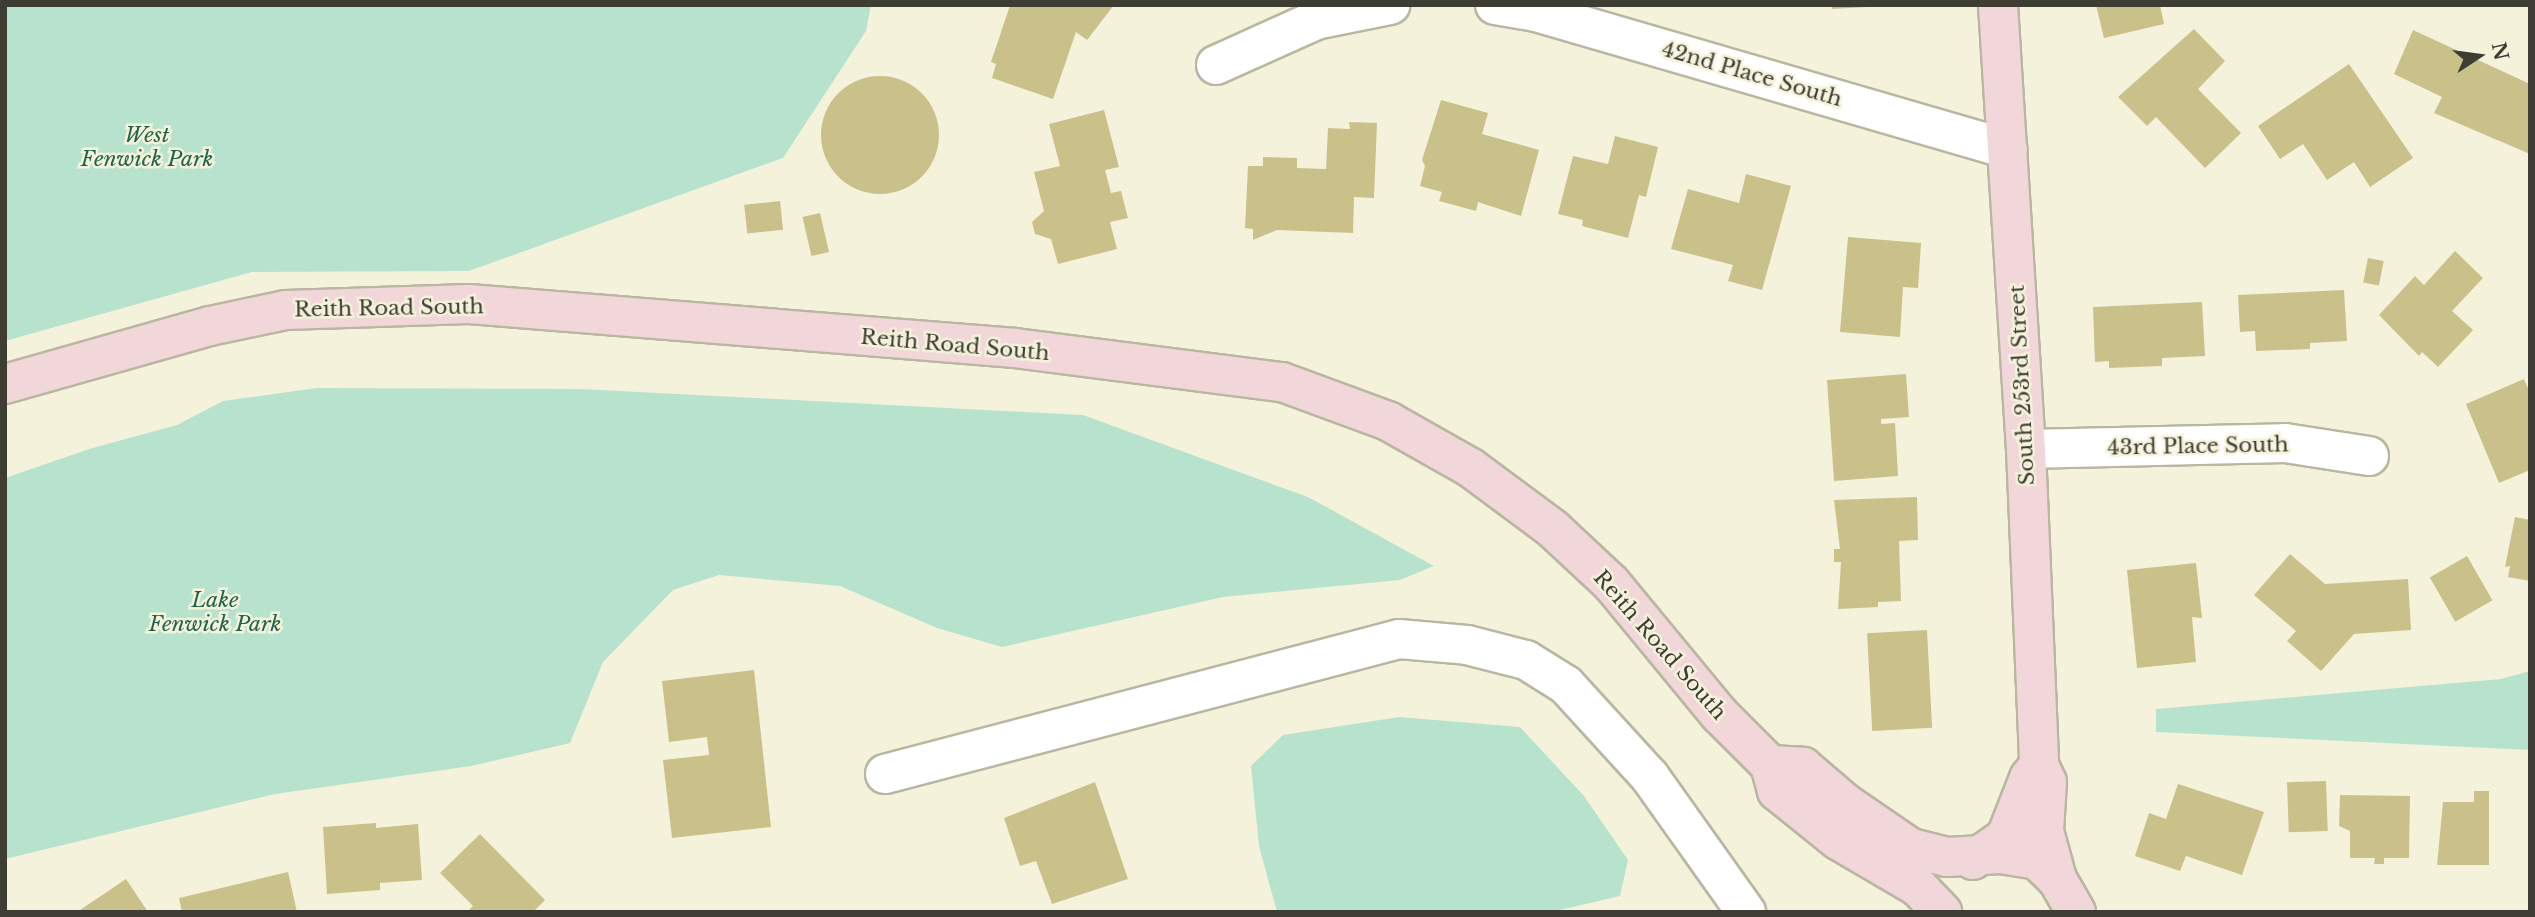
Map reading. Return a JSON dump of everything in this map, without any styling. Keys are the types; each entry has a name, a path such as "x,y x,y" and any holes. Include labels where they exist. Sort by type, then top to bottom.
{"main road":[{"name":"South 253rd Street","path":"1998,5 2026,449 2039,765 2047,782 2045,846 2071,903"},
{"name":"Reith Road South","path":"5,384 210,327 286,310 469,303 1015,348 1282,382 1388,421 1471,468 1553,529 1611,583 1719,714 1770,765 1777,791 1798,811 1838,840 1918,887 1944,912"},
{"path":"1770,765 1803,767 1845,803 1911,848 1947,857 1982,856 2037,860 2071,903"},
{"path":"1982,856 2006,837 2029,778 2039,765"},
{"name":"Reith Road South","path":"1944,912 1952,873 1982,856"}],"street":[{"path":"1216,65 1317,20 1390,5"},
{"name":"42nd Place South","path":"1495,5 1536,12 2007,149"},
{"name":"43rd Place South","path":"2026,449 2285,443 2368,456"},
{"path":"885,774 1399,639 1467,645 1526,660 1566,685 1650,777 1746,912"}],"green space":[{"name":"West Fenwick Park","path":"5,5 871,5 866,31 783,158 469,271 252,272 5,341"},
{"name":"Lake Fenwick Park","path":"317,388 581,389 1083,415 1308,497 1434,566 1400,580 1223,597 1002,647 937,628 840,586 719,575 673,590 603,662 570,743 471,766 275,794 5,859 5,478 89,449 177,425 223,401"},
{"path":"2530,671 2530,750 2156,732 2156,709 2501,679"},
{"path":"1399,717 1520,727 1584,796 1628,860 1620,896 1551,912 1277,912 1259,846 1251,766 1283,735"}],"building":[{"path":"1010,5 1114,5 1087,40 1076,32 1053,99 992,78 996,64 991,62"},
{"path":"1832,5 1868,5 1868,7 1832,9"},
{"path":"2096,5 2160,5 2164,24 2104,38"},
{"path":"2194,29 2225,61 2198,89 2241,133 2205,168 2156,117 2147,126 2118,97"},
{"path":"2413,30 2530,84 2530,154 2434,113 2442,97 2394,74"},
{"path":"2349,64 2413,158 2370,187 2354,162 2327,180 2303,144 2280,159 2258,126"},
{"path":"880,76 903,81 922,93 934,112 939,135 934,158 922,177 903,189 880,194 857,189 838,177 826,158 821,135 826,112 838,93 857,81"},
{"path":"1441,100 1488,113 1482,134 1539,150 1521,216 1478,202 1476,211 1439,201 1442,192 1420,186 1425,166 1422,160"},
{"path":"1104,110 1119,167 1105,170 1111,193 1121,191 1128,218 1110,222 1117,249 1058,264 1051,239 1035,234 1032,222 1044,211 1034,172 1060,166 1049,124"},
{"path":"1349,122 1377,123 1374,198 1354,197 1353,233 1277,230 1253,240 1253,229 1245,228 1248,166 1263,166 1263,157 1297,158 1297,168 1326,169 1328,128 1350,129"},
{"path":"1615,136 1658,147 1646,197 1639,195 1628,238 1582,226 1583,220 1558,214 1573,156 1608,164"},
{"path":"1746,174 1791,186 1762,290 1728,281 1733,265 1671,249 1688,189 1739,203"},
{"path":"780,201 783,230 747,234 744,205"},
{"path":"820,213 829,252 811,256 802,217"},
{"path":"1848,237 1921,243 1918,288 1903,287 1900,337 1840,332"},
{"path":"2455,251 2483,278 2452,311 2473,330 2438,367 2422,352 2419,356 2379,315 2415,276 2424,285"},
{"path":"2368,258 2384,261 2379,286 2363,283"},
{"path":"2344,290 2347,341 2310,343 2310,349 2256,351 2255,331 2240,332 2238,295"},
{"path":"2202,302 2205,356 2162,358 2162,366 2109,368 2109,361 2095,362 2093,307"},
{"path":"1906,374 1909,417 1881,419 1881,424 1895,423 1898,476 1834,481 1827,380"},
{"path":"2524,379 2530,393 2530,470 2499,483 2466,404"},
{"path":"1917,497 1918,540 1899,541 1901,601 1878,602 1878,607 1838,609 1841,562 1834,562 1834,549 1840,549 1834,500"},
{"path":"2515,517 2530,520 2530,581 2508,577 2510,566 2505,567"},
{"path":"2290,554 2325,584 2408,579 2411,630 2354,634 2321,671 2287,641 2296,631 2254,595"},
{"path":"2467,556 2492,600 2455,622 2430,578"},
{"path":"2196,563 2202,618 2192,617 2196,662 2137,668 2127,570"},
{"path":"1927,630 1932,728 1872,731 1867,633"},
{"path":"754,670 771,827 672,838 663,760 709,755 707,737 669,742 662,681"},
{"path":"2326,781 2328,831 2289,832 2287,782"},
{"path":"1095,782 1128,879 1052,904 1036,861 1020,866 1004,818"},
{"path":"2178,784 2264,812 2242,875 2186,856 2180,871 2135,856 2149,813 2166,819"},
{"path":"2474,791 2489,791 2489,865 2437,865 2443,802 2474,802"},
{"path":"2340,795 2410,796 2409,858 2384,858 2384,864 2374,864 2375,858 2350,858 2350,831 2339,826"},
{"path":"376,823 376,828 418,824 422,880 380,883 380,890 327,894 323,827"},
{"path":"480,834 545,900 533,912 467,912 473,906 440,873"},
{"path":"288,872 297,912 182,912 179,898"},
{"path":"126,879 148,912 77,912"}]}
